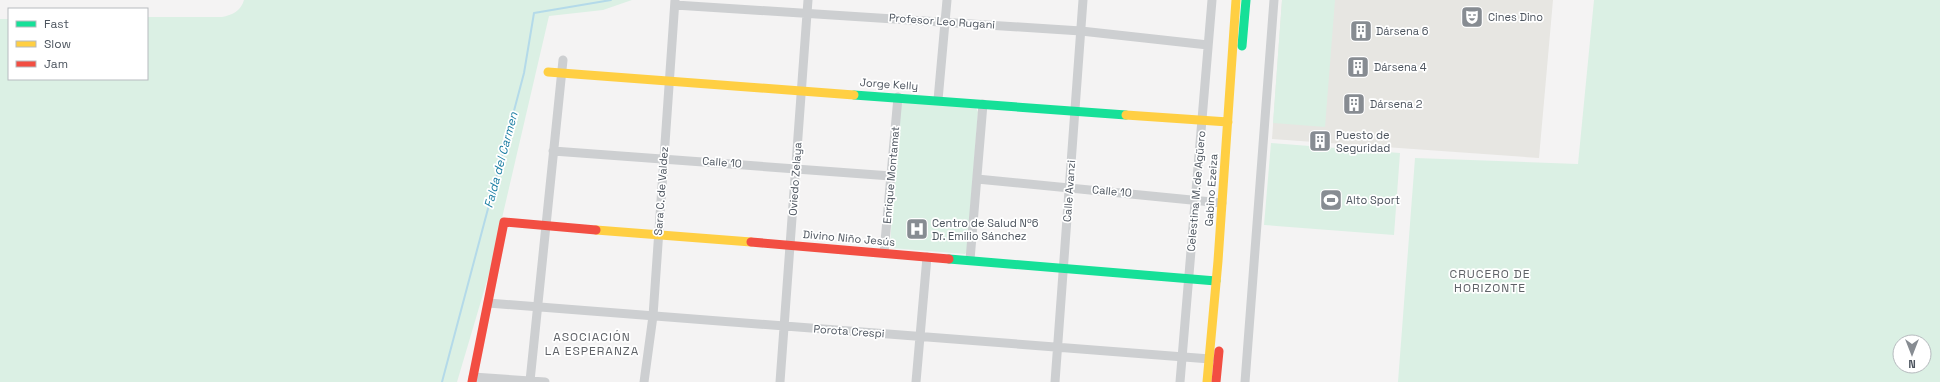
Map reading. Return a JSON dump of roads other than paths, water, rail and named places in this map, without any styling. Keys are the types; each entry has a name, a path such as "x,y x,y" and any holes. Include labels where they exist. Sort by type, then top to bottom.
{"street":[{"name":"Oviedo Zelaya","path":"780,382 808,0"},
{"path":"938,100 946,0"},
{"name":"Calle Avanzi","path":"1055,382 1083,0"},
{"name":"Celestina M. de Agüero","path":"1180,382 1212,0"},
{"name":"Gabino Ezeiza","path":"1207,382 1222,203 1236,0"},
{"name":"Gabino Ezeiza","path":"1216,382 1246,0"},
{"path":"1245,382 1260,160 1274,0"},
{"name":"Profesor Leo Rugani","path":"675,2 945,22 1081,30 1208,45"},
{"name":"Sara C. de Valdez","path":"644,382 653,316 675,2"},
{"path":"530,381 562,60"},
{"name":"Jorge Kelly","path":"548,72 1228,122"},
{"name":"Enrique Montamat","path":"884,253 898,97"},
{"path":"970,260 983,104"},
{"name":"Calle 10","path":"553,151 664,158 891,176"},
{"name":"Calle 10","path":"977,179 1222,203"},
{"name":"Divino Niño Jesús","path":"488,303 504,222 1216,281"},
{"path":"916,382 927,257"},
{"path":"488,303 473,380 545,382"},
{"name":"Porota Crespi","path":"488,303 1210,358"}],"waterway":[{"name":"Falda del Carmen","path":"442,382 524,73 534,13 611,0"}],"place":[{"name":"Cines Dino","path":"1472,17"},
{"name":"Dársena 6","path":"1361,31"},
{"name":"Dársena 4","path":"1358,67"},
{"name":"Dársena 2","path":"1354,104"},
{"name":"Puesto de Seguridad","path":"1320,141"},
{"name":"Alto Sport","path":"1331,200"},
{"name":"Centro de Salud Nº6 Dr. Emilio Sánchez","path":"917,229"}],"district":[{"name":"CRUCERO DE HORIZONTE","path":"1490,281"},
{"name":"ASOCIACIÓN LA ESPERANZA","path":"592,344"}]}
